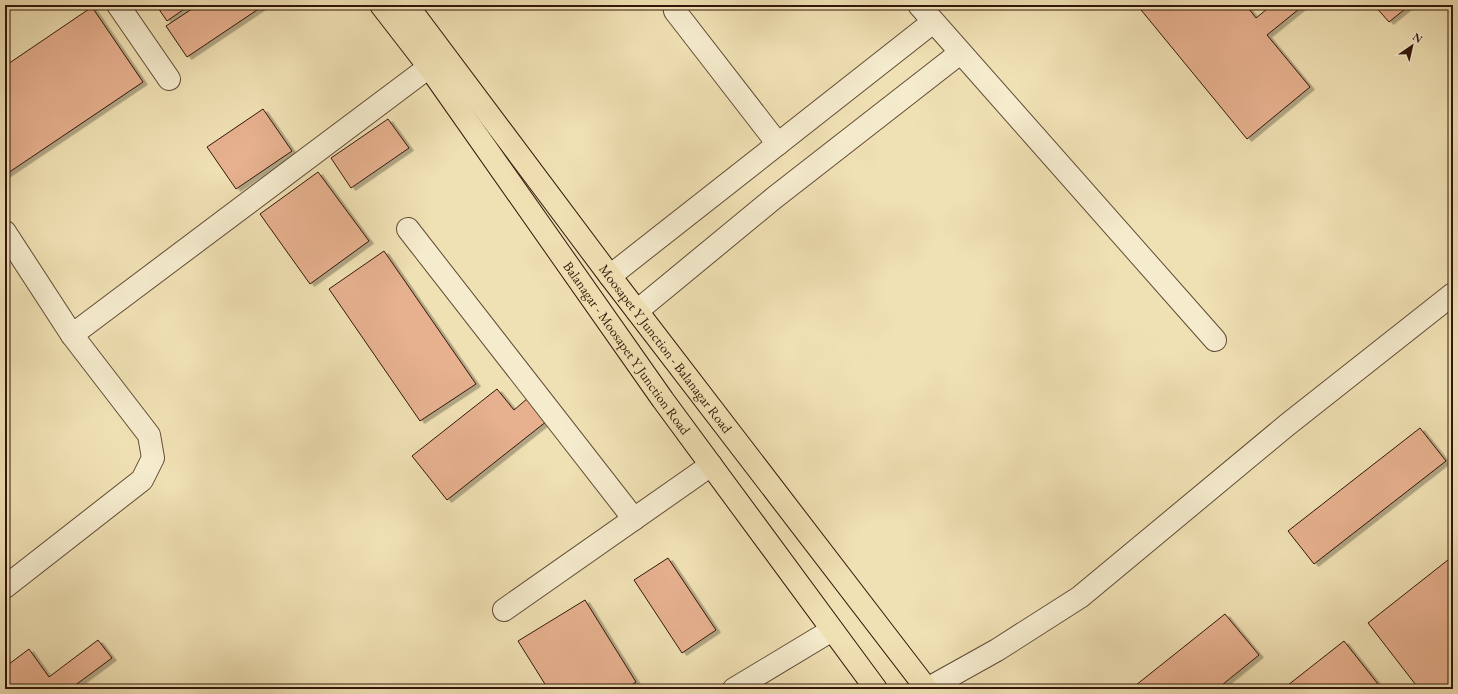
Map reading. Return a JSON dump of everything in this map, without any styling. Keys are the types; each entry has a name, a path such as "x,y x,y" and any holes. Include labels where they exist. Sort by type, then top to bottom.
{"main road":[{"name":"Balanagar - Moosapet Y Junction Road","path":"381,5 429,67 659,393 876,689"},
{"name":"Moosapet Y Junction - Balanagar Road","path":"408,5 610,276 927,689"}],"street":[{"path":"118,5 170,79"},
{"path":"674,5 674,11 778,144"},
{"path":"919,5 932,22 1215,340"},
{"path":"610,276 932,22"},
{"path":"637,311 774,198 960,53"},
{"path":"72,335 429,67"},
{"path":"408,229 634,518"},
{"path":"5,232 72,335 149,435 153,458 142,480 5,587"},
{"path":"927,689 997,650 1080,597 1287,425 1453,294"},
{"path":"504,610 711,465"},
{"path":"734,689 832,630"}],"building":[{"path":"156,5 190,5 167,21"},
{"path":"198,5 263,6 187,57 166,26"},
{"path":"1137,5 1246,5 1256,18 1272,5 1304,5 1267,35 1310,87 1247,139"},
{"path":"1374,5 1410,5 1389,22"},
{"path":"92,7 143,82 5,175 5,66"},
{"path":"263,109 292,151 236,189 207,147"},
{"path":"388,119 409,148 351,188 331,158"},
{"path":"318,172 369,241 310,284 260,214"},
{"path":"384,251 476,384 420,421 329,289"},
{"path":"497,389 514,410 528,398 547,421 447,500 412,456"},
{"path":"1420,428 1446,461 1314,564 1288,531"},
{"path":"1453,556 1453,689 1419,689 1368,623"},
{"path":"668,558 716,630 682,653 634,580"},
{"path":"585,600 636,682 625,689 548,689 518,641"},
{"path":"1225,614 1259,655 1217,689 1131,689"},
{"path":"98,640 112,658 70,689 13,689 5,679 5,667 29,649 49,677"},
{"path":"1344,641 1382,689 1291,689 1288,685"}]}
